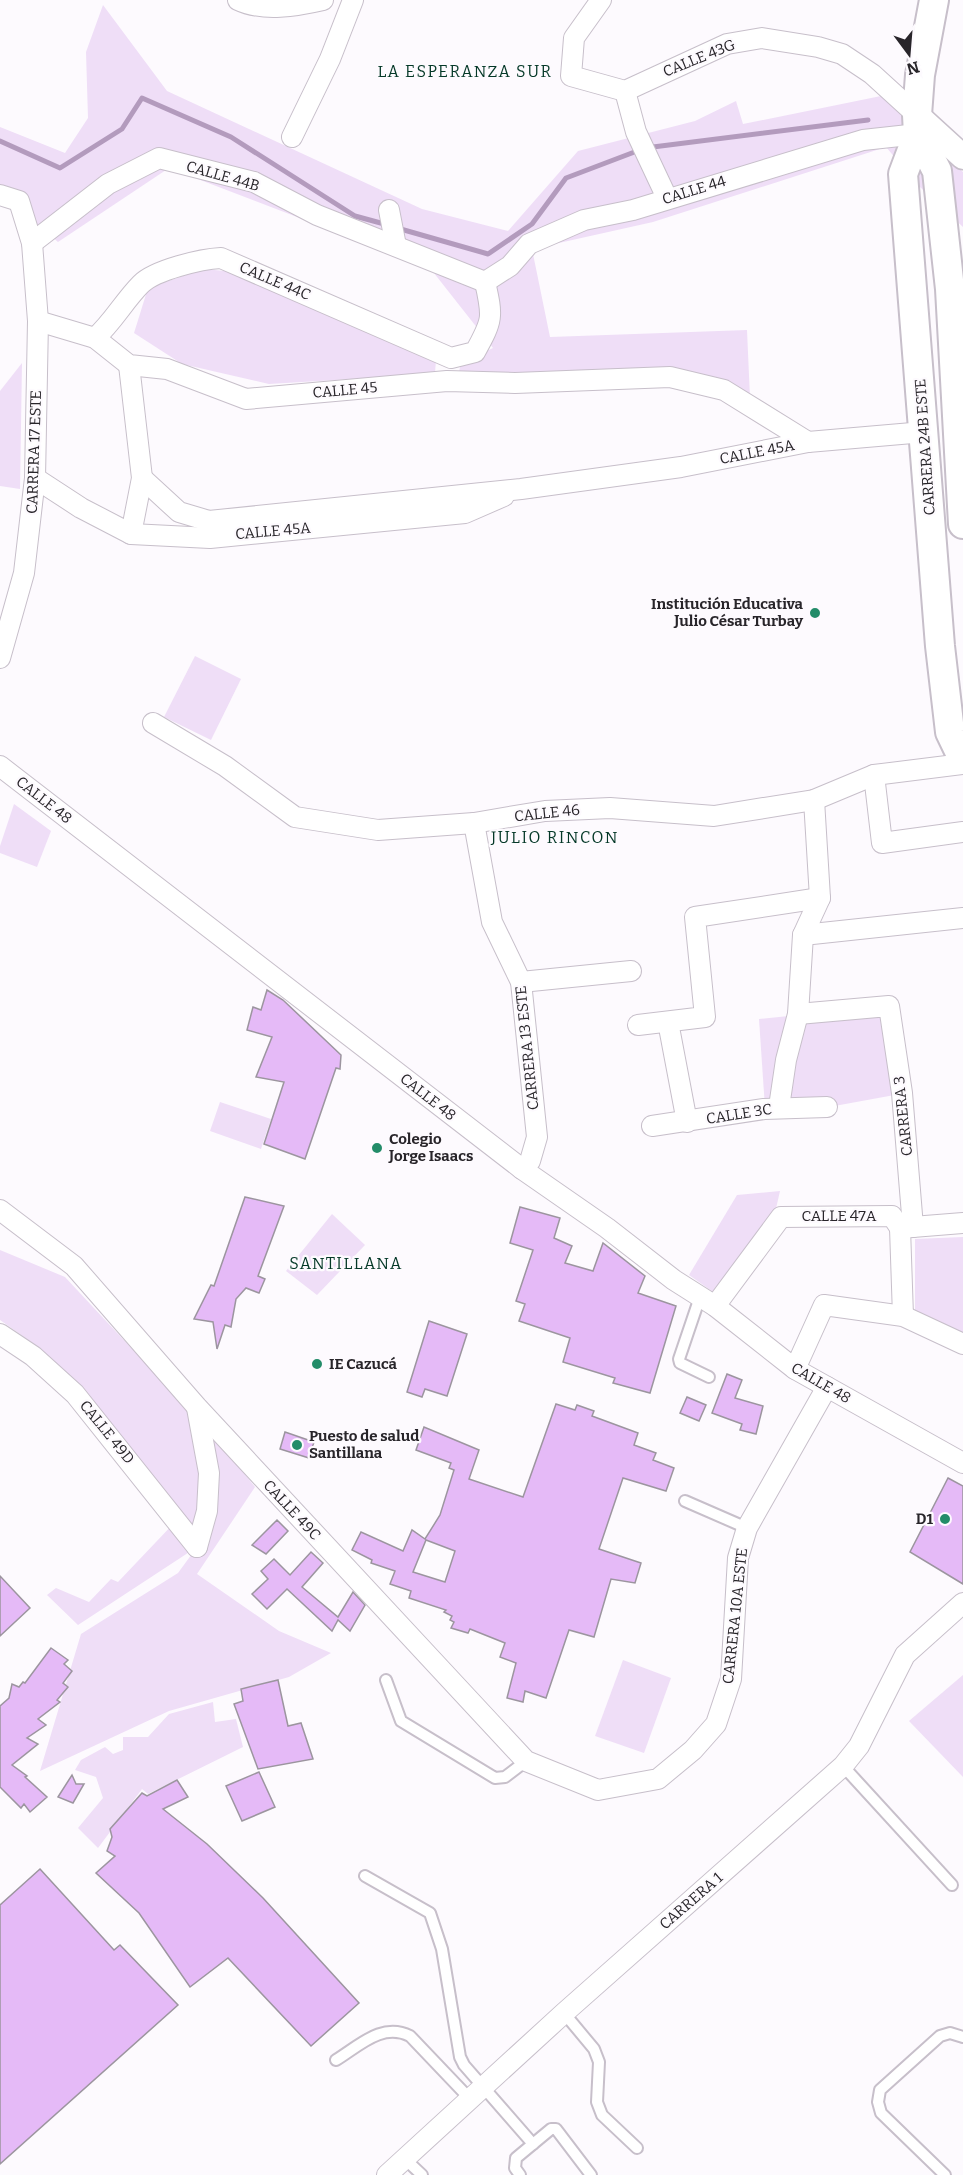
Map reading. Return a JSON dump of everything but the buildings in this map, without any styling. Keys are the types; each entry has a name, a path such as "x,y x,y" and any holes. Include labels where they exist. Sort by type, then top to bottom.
{"main road":[{"name":"CARRERA 24B ESTE","path":"934,0 920,75 918,125 903,174 940,646 950,732 963,759"},
{"path":"918,125 937,171 956,296 963,524"},
{"path":"940,646 963,666"}],"street":[{"path":"238,0 250,6 302,5 323,0"},
{"path":"292,137 330,59 353,0"},
{"path":"601,0 574,38 571,76 625,91 636,132 667,198"},
{"name":"CALLE 43G","path":"625,91 726,44 762,38 818,46 843,54 872,74 918,125"},
{"path":"918,125 963,157"},
{"name":"CALLE 44","path":"485,282 510,266 529,244 584,220 633,210 918,125"},
{"name":"CALLE 44B","path":"32,243 108,184 159,158 254,182 317,215 485,282"},
{"path":"0,195 19,201 32,243"},
{"path":"389,210 396,246"},
{"name":"CARRERA 17 ESTE","path":"0,658 24,573 35,478 38,321 32,243"},
{"name":"CALLE 44C","path":"94,338 106,327 142,282 185,264 221,258 452,358"},
{"path":"447,381 452,358 475,352 492,315 485,282"},
{"path":"38,321 94,338 129,365 142,478 131,534"},
{"name":"CALLE 45","path":"129,365 167,369 246,399 447,381 515,383 670,377 724,390 808,442"},
{"name":"CALLE 45A","path":"35,478 81,508 131,534 209,530 463,504 521,489 681,466 808,442 924,432"},
{"name":"CALLE 45A","path":"142,478 179,512 209,530"},
{"name":"CALLE 46","path":"153,723 225,766 295,817 378,830 474,823 544,811 610,808 714,816 814,800 874,775 963,764"},
{"name":"CALLE 48","path":"0,766 522,1169 707,1301 795,1369 963,1463"},
{"path":"874,775 882,843 963,832"},
{"path":"779,1107 786,1060 798,1014 803,935 820,897 814,800"},
{"name":"CARRERA 13 ESTE","path":"474,823 492,922 521,982 537,1137 530,1161 522,1169"},
{"path":"638,1025 705,1017 695,917 820,897"},
{"path":"803,935 963,918"},
{"path":"521,982 631,971"},
{"name":"CARRERA 3","path":"798,1014 889,1006 902,1093 906,1227 903,1316"},
{"path":"668,1022 687,1122"},
{"name":"CALLE 3C","path":"652,1126 779,1107 827,1107"},
{"name":"CALLE 49C","path":"0,1210 74,1266 197,1407 526,1761 598,1790"},
{"name":"CALLE 47A","path":"707,1301 781,1217 892,1216 906,1227"},
{"path":"906,1227 963,1223"},
{"path":"795,1369 824,1305 903,1316 963,1344"},
{"name":"CALLE 49D","path":"0,1334 33,1356 75,1394 197,1547 207,1511 209,1473 197,1407"},
{"name":"CARRERA 10A ESTE","path":"598,1790 658,1779 693,1750 716,1724 731,1679 738,1558 747,1528 827,1387"},
{"name":"CARRERA 1","path":"387,2175 564,2013 843,1766 859,1746 905,1655 963,1603"}],"lane":[{"path":"707,1301 679,1359 680,1363 709,1377"},
{"path":"685,1501 747,1528"},
{"path":"386,1680 401,1721 495,1778 505,1777 526,1761"},
{"path":"843,1766 952,1885"},
{"path":"365,1876 424,1908 435,1921 460,2057 477,2094"},
{"path":"564,2013 597,2055 599,2062 597,2102 602,2115 637,2148"},
{"path":"336,2060 381,2032 400,2031 410,2036 533,2144"},
{"path":"945,2175 881,2114 878,2102 880,2090 940,2036 950,2033 963,2037"},
{"path":"520,2175 515,2169 516,2158 551,2129 555,2129 591,2175"},
{"path":"405,2159 422,2175"}],"shaded area":[{"path":"103,5 167,91 422,209 508,231 578,151 695,121 736,101 743,124 881,96 963,172 963,227 920,187 886,147 653,222 532,249 550,337 747,330 750,398 724,383 458,376 461,363 493,348 430,268 169,168 58,242 9,201 0,198 0,127 65,153 88,118 86,52"},
{"path":"204,269 225,271 436,359 435,374 269,384 182,364 134,333 148,288"},
{"path":"22,363 20,489 0,486 0,391"},
{"path":"195,656 241,679 211,740 164,717"},
{"path":"14,804 51,831 37,867 0,853 0,846"},
{"path":"888,1006 900,1094 829,1107 765,1108 759,1019"},
{"path":"220,1102 271,1119 261,1149 210,1131"},
{"path":"780,1191 775,1213 716,1294 689,1275 737,1195"},
{"path":"332,1214 365,1245 317,1295 286,1271"},
{"path":"963,1237 963,1333 956,1333 915,1310 915,1239"},
{"path":"0,1250 65,1277 218,1441 255,1487 197,1574 279,1631 331,1653 289,1677 169,1711 40,1771 81,1634 178,1573 197,1547 78,1625 47,1595 56,1588 89,1602 111,1579 118,1582 175,1522 34,1344 0,1320"},
{"path":"623,1660 671,1678 644,1753 595,1736"},
{"path":"963,1675 963,1777 909,1721"},
{"path":"213,1702 215,1722 236,1719 243,1747 148,1794 142,1789 98,1848 78,1828 103,1798 96,1777 75,1770 81,1760 105,1747 113,1754 123,1750 123,1737 148,1737 169,1714"}],"waterway":[{"path":"0,141 60,168 122,129 142,98 231,137 355,216 388,225"},
{"path":"397,228 488,254 532,224 566,178 645,148 868,120"}],"place":[{"name":"Institución Educativa Julio César Turbay","path":"815,613"},
{"name":"Colegio Jorge Isaacs","path":"377,1148"},
{"name":"IE Cazucá","path":"317,1364"},
{"name":"Puesto de salud Santillana","path":"297,1445"},
{"name":"D1","path":"945,1519"}],"district":[{"name":"LA ESPERANZA SUR","path":"465,71"},
{"name":"JULIO RINCON","path":"555,837"},
{"name":"SANTILLANA","path":"346,1263"}]}
